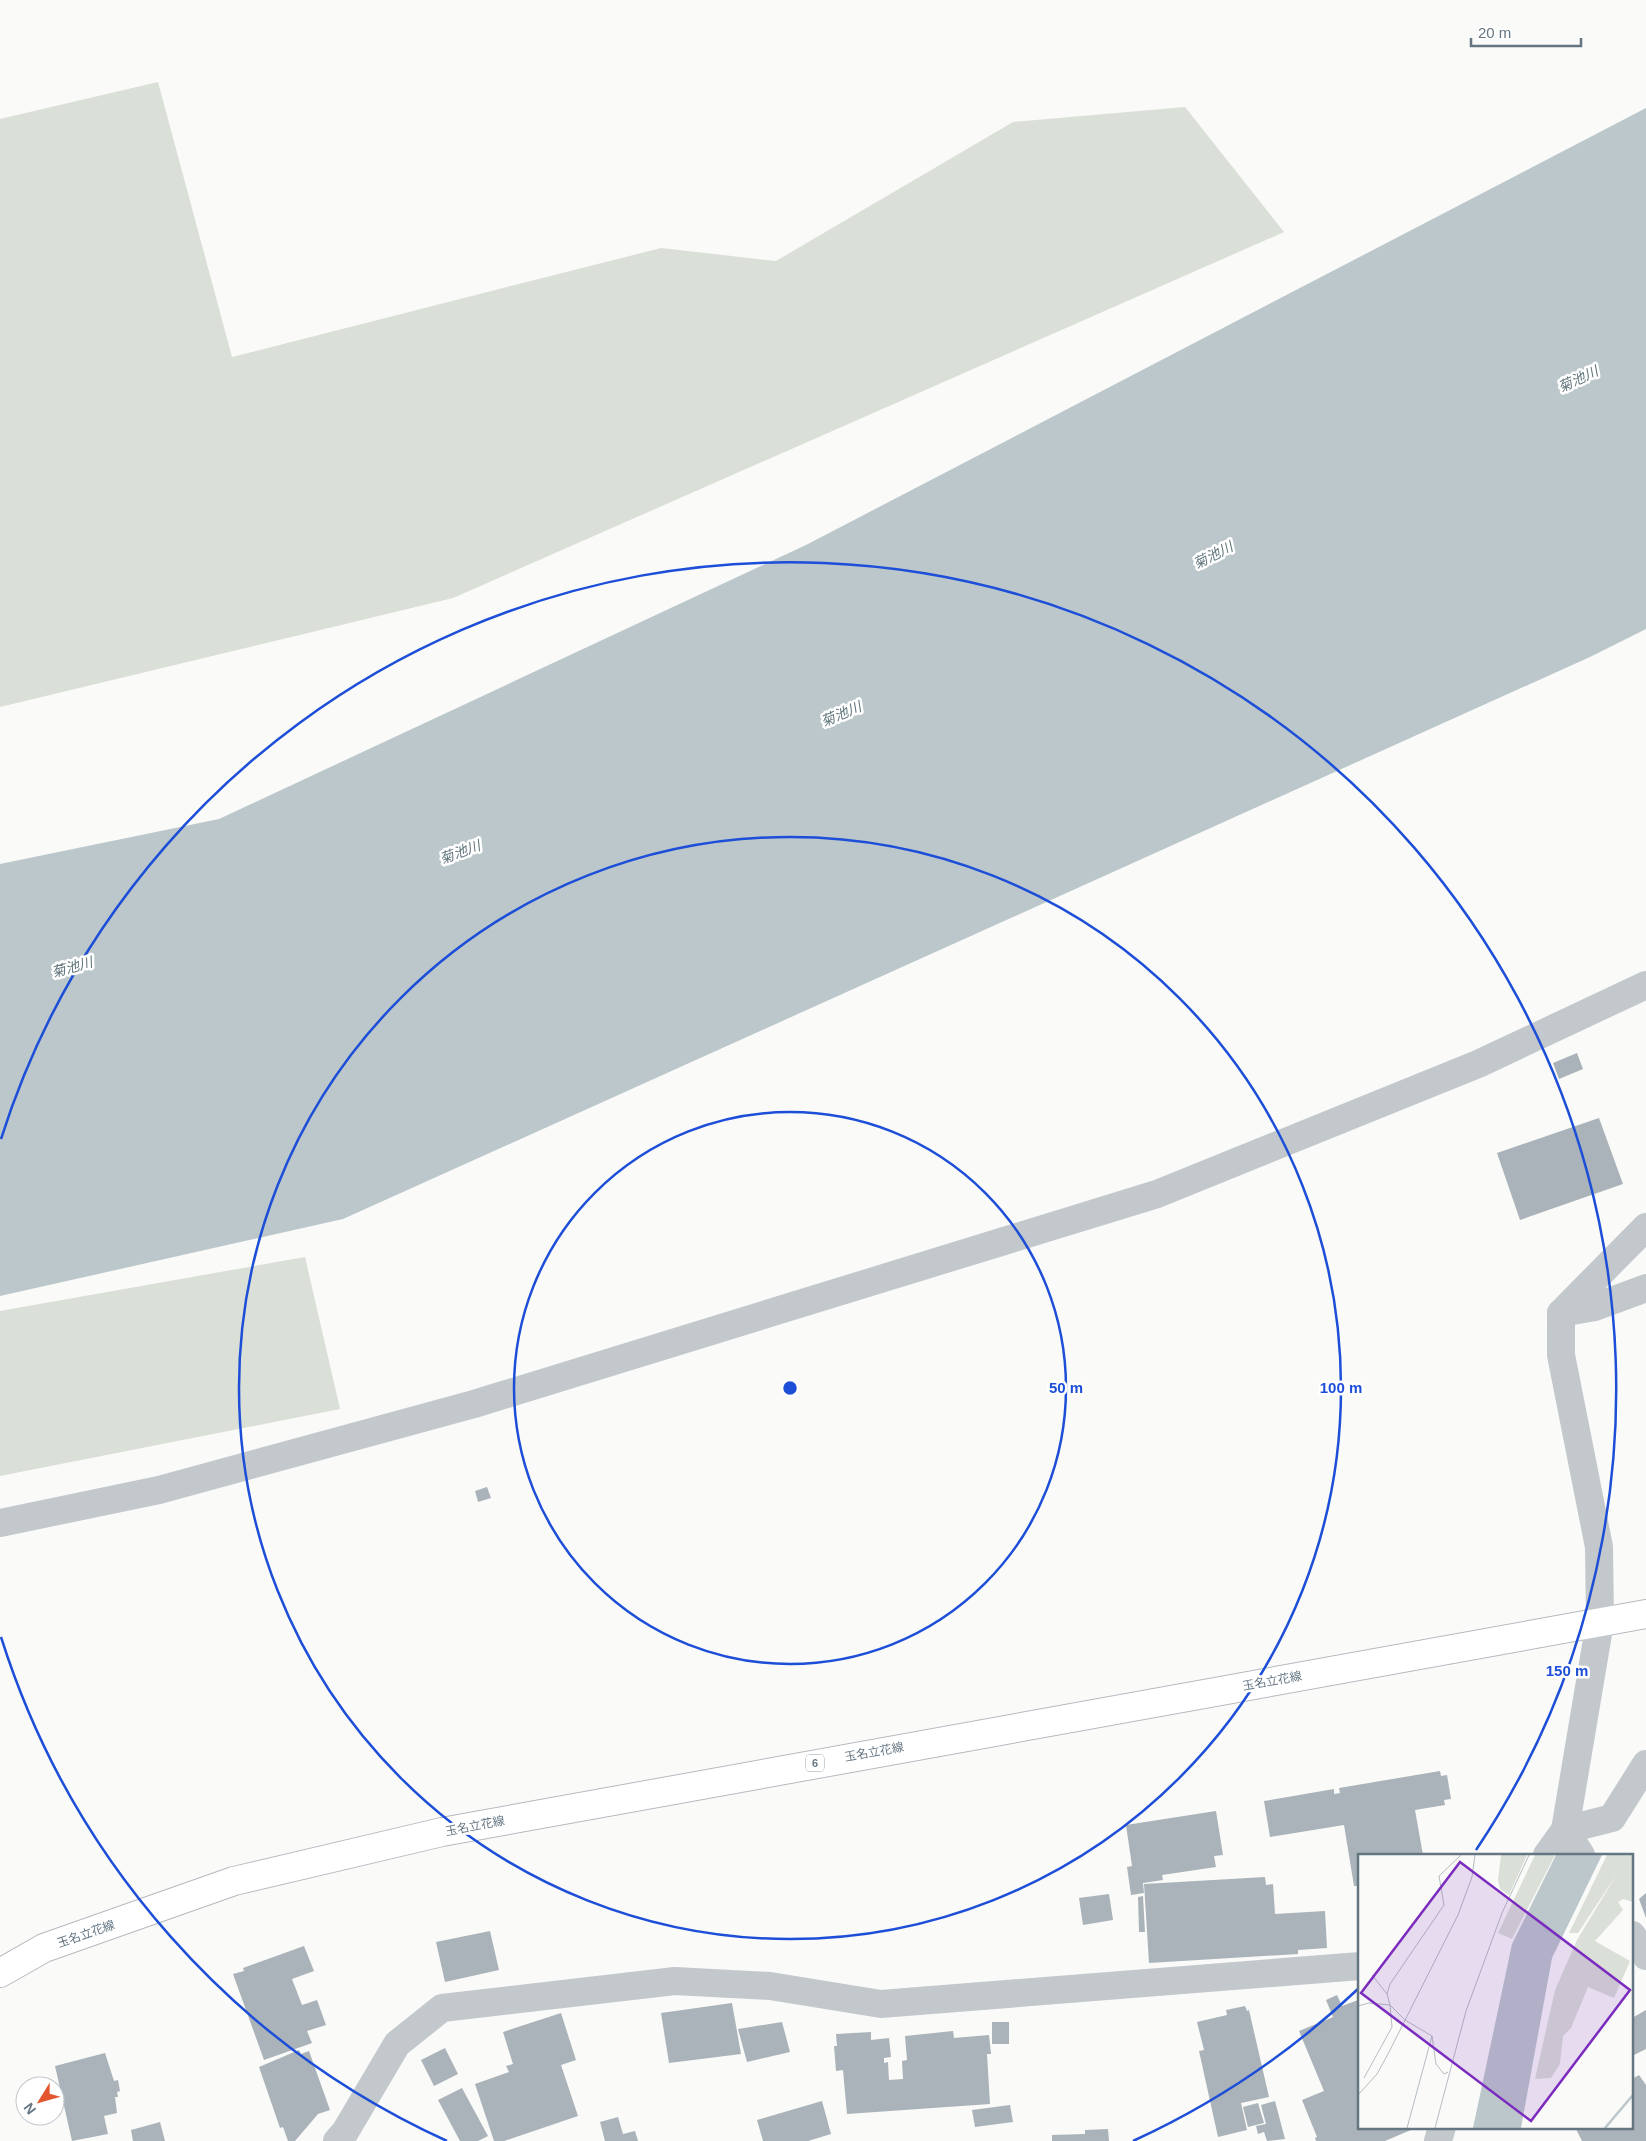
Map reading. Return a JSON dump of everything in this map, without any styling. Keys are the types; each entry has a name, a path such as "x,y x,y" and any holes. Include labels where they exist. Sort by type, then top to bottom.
{"main road":[{"name":"玉名立花線","path":"0,1973 44,1948 234,1881 442,1832 1646,1614"}],"street":[{"path":"0,1523 159,1490 474,1404 1157,1194 1478,1064 1646,985"},
{"path":"1548,1854 1565,1830 1600,1622 1599,1547 1561,1355 1561,1313 1646,1227"},
{"path":"1561,1313 1595,1307 1646,1288"},
{"path":"1565,1830 1612,1818 1646,1764"},
{"path":"1565,1830 1580,1854"},
{"path":"1634,1938 1646,1956"},
{"path":"337,2141 345,2132 398,2044 442,2008 675,1981 770,1986 880,2004 1358,1966"},
{"path":"1438,2141 1442,2128"}],"shaded area":[{"path":"158,82 232,357 661,248 776,261 1013,122 1185,107 1284,232 453,598 0,707 0,119"},
{"path":"305,1257 340,1409 0,1476 0,1311"}],"water":[{"name":"菊池川","path":"1646,108 1646,629 1590,657 343,1219 0,1296 0,864 219,819 806,545"}],"building":[{"path":"1577,1053 1583,1069 1559,1079 1553,1063"},
{"path":"1599,1118 1623,1184 1520,1220 1497,1153"},
{"path":"487,1487 491,1498 478,1502 475,1491"},
{"path":"1440,1771 1441,1776 1447,1775 1451,1799 1444,1800 1445,1805 1415,1810 1423,1854 1358,1854 1358,1892 1357,1886 1354,1886 1344,1825 1270,1837 1264,1801 1334,1789 1334,1794 1340,1793 1339,1788"},
{"path":"1216,1811 1223,1855 1214,1856 1216,1867 1162,1875 1163,1880 1143,1883 1144,1893 1131,1895 1127,1867 1132,1866 1126,1825"},
{"path":"1265,1877 1266,1885 1273,1884 1275,1914 1325,1911 1327,1948 1298,1950 1298,1954 1149,1963 1144,1884"},
{"path":"1646,1893 1646,1918 1639,1899"},
{"path":"1109,1894 1113,1920 1083,1925 1079,1898"},
{"path":"1143,1896 1145,1932 1139,1932 1138,1897"},
{"path":"490,1931 499,1970 445,1982 436,1942"},
{"path":"304,1946 314,1971 292,1979 302,2005 317,2000 326,2025 307,2031 312,2043 264,2060 233,1974 244,1971 243,1968"},
{"path":"1337,1995 1342,2006 1358,2000 1358,2128 1416,2128 1385,2141 1316,2141 1315,2138 1317,2137 1302,2100 1324,2091 1299,2031 1333,2017 1326,2000"},
{"path":"732,2003 741,2054 669,2063 661,2013"},
{"path":"1245,2006 1247,2011 1249,2010 1269,2097 1241,2103 1247,2130 1218,2137 1199,2051 1204,2050 1197,2022 1227,2015 1226,2010"},
{"path":"1646,2010 1646,2049 1634,2055 1634,2017"},
{"path":"561,2013 576,2060 561,2065 578,2116 504,2141 494,2141 475,2084 509,2072 506,2066 513,2064 503,2032"},
{"path":"782,2022 790,2052 747,2062 738,2029"},
{"path":"992,2022 1009,2022 1009,2044 992,2044"},
{"path":"953,2031 954,2038 989,2035 991,2054 987,2054 990,2104 847,2114 843,2070 836,2071 834,2046 837,2046 836,2034 871,2032 871,2040 889,2038 891,2057 884,2058 884,2063 888,2062 889,2080 903,2079 902,2061 907,2060 905,2036"},
{"path":"445,2048 458,2074 434,2086 421,2060"},
{"path":"299,2050 301,2054 309,2051 330,2110 318,2114 295,2141 288,2141 283,2127 280,2128 259,2067"},
{"path":"105,2053 114,2081 118,2080 120,2091 117,2092 118,2097 115,2097 117,2113 104,2116 108,2134 72,2141 65,2110 65,2076 57,2076 55,2066"},
{"path":"1639,2075 1646,2085 1646,2141 1582,2141 1576,2128 1634,2128 1634,2078"},
{"path":"462,2088 488,2136 478,2141 460,2141 438,2100"},
{"path":"822,2101 831,2134 808,2141 763,2141 757,2120"},
{"path":"1275,2101 1285,2139 1267,2141 1264,2132 1258,2134 1256,2126 1266,2124 1261,2105"},
{"path":"1258,2103 1264,2123 1248,2127 1243,2107"},
{"path":"1010,2105 1013,2122 975,2127 972,2110"},
{"path":"618,2117 623,2134 635,2131 638,2141 605,2141 600,2122"},
{"path":"160,2122 165,2141 133,2141 131,2130"},
{"path":"1108,2129 1109,2141 1052,2141 1052,2135 1085,2134 1085,2130"}]}
